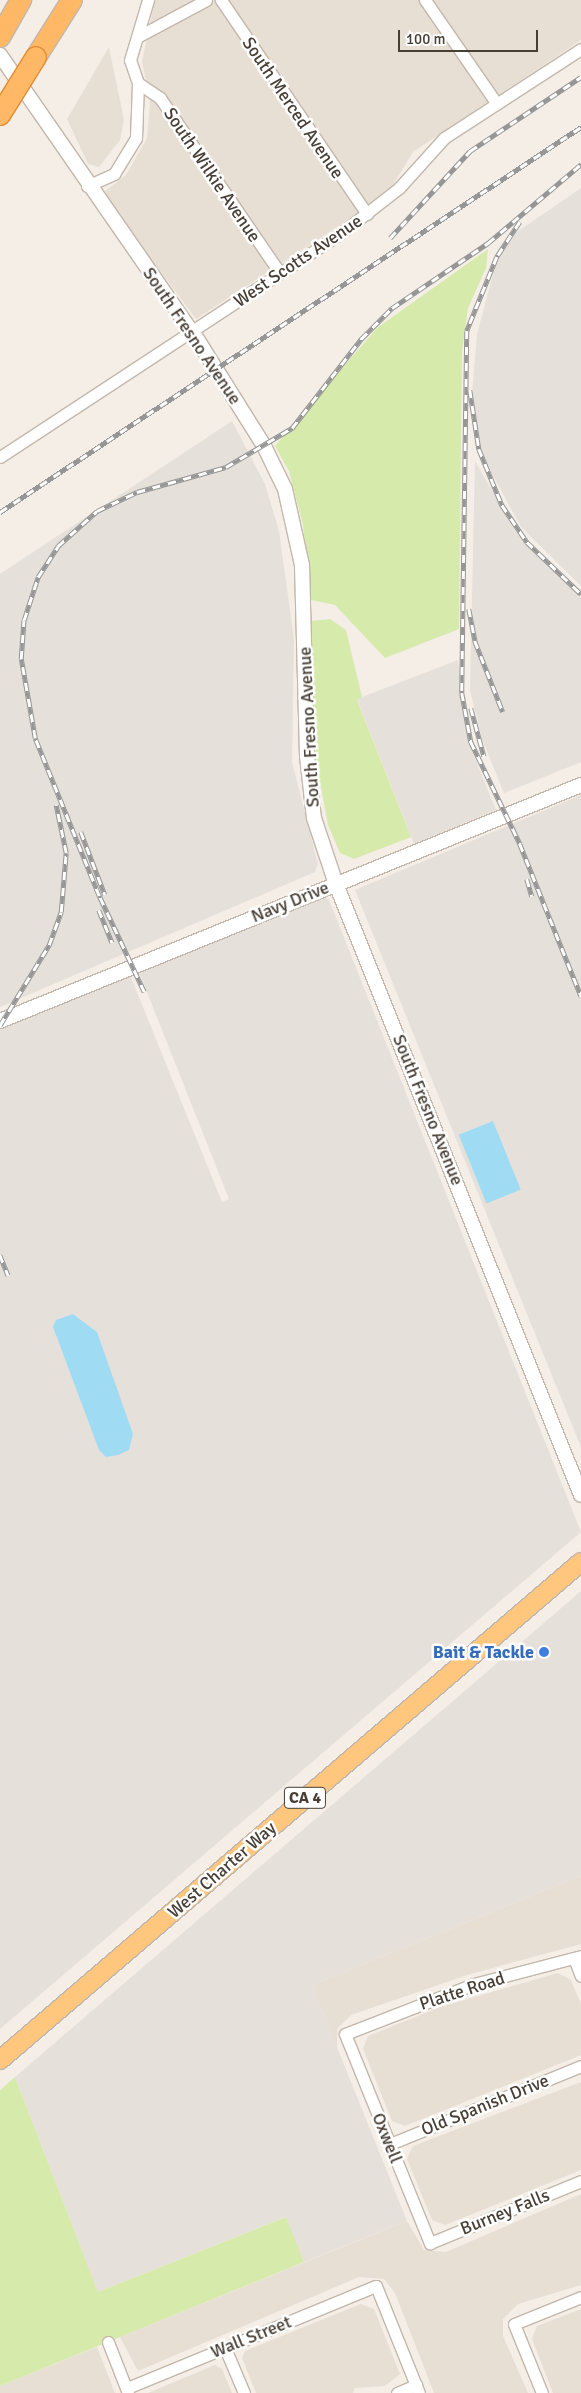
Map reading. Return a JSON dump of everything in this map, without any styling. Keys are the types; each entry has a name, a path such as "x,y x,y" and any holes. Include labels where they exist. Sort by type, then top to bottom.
{"highway":[{"path":"0,37 21,0"},
{"path":"0,114 72,0"},
{"name":"West Charter Way","path":"0,2060 581,1562"}],"street":[{"path":"87,186 114,174 132,149 138,122 138,83 130,60 139,36 148,0"},
{"path":"139,36 206,0"},
{"name":"South Merced Avenue","path":"220,0 367,214"},
{"path":"425,0 497,104"},
{"name":"West Scotts Avenue","path":"0,457 192,332 367,214 399,188 430,148 581,49"},
{"name":"South Fresno Avenue","path":"0,55 87,186 192,332 264,446 295,523 305,611 308,778 314,818 336,884 581,1495"},
{"name":"South Wilkie Avenue","path":"138,83 160,98 280,273"},
{"name":"Navy Drive","path":"0,1020 581,785"},
{"path":"577,1957 581,1976"},
{"name":"Platte Road","path":"345,2034 465,1987 577,1957"},
{"name":"Oxwell","path":"345,2034 430,2243"},
{"name":"Old Spanish Drive","path":"390,2144 581,2066"},
{"name":"Burney Falls","path":"430,2243 581,2181"},
{"name":"Wall Street","path":"128,2390 376,2286 418,2389"},
{"path":"542,2393 514,2324 581,2296"},
{"path":"108,2342 128,2390"},
{"path":"226,2348 244,2393"},
{"path":"397,2393 418,2389"}],"shaded area":[{"path":"155,0 581,0 581,40 413,152 393,185 345,222 196,319 108,201 105,191 126,175 147,138 150,103 142,61"},
{"path":"109,47 124,120 120,140 99,167 88,164 67,119"},
{"path":"581,188 581,586 521,527 478,448 472,395 477,334 496,263 517,232"},
{"path":"232,421 265,484 279,531 294,639 292,762 318,864 315,872 0,1007 0,574"},
{"path":"475,461 516,532 581,598 581,762 504,793 482,739 470,690"},
{"path":"458,660 468,741 496,810 414,844 357,699"},
{"path":"581,795 581,1447 355,890"},
{"path":"323,896 329,900 581,1532 0,2029 0,1029 130,975 222,1202 229,1199 139,972"},
{"path":"581,1591 581,1876 312,1985 407,2221 304,2262 285,2217 98,2292 15,2077"},
{"path":"581,1876 581,1944 467,1975 351,2015 337,2029 337,2048 312,1985"},
{"path":"558,1973 571,1980 581,2004 581,2055 405,2126 392,2121 363,2049 368,2036 443,2006"},
{"path":"581,2082 581,2170 445,2225 432,2220 407,2159 413,2146"},
{"path":"581,2194 581,2285 518,2304 503,2319 503,2336 528,2393 434,2393 395,2293 384,2279 359,2277 138,2371 120,2337 407,2221 424,2250 446,2252"},
{"path":"361,2304 374,2309 400,2374 385,2386 355,2388 353,2393 256,2393 242,2358 245,2351"},
{"path":"581,2309 581,2393 553,2393 532,2339 537,2326"},
{"path":"97,2347 115,2393 0,2393 0,2386"},
{"path":"215,2365 222,2369 232,2393 148,2393"}],"green space":[{"path":"488,249 486,268 468,308 462,351 459,629 385,658 335,605 311,600 303,525 289,471 275,446 377,328"},
{"path":"330,619 346,630 362,697 357,700 411,837 354,859 340,853 328,825 315,754 311,621"},
{"path":"15,2077 98,2292 286,2217 304,2262 0,2386 0,2090"}],"water":[{"path":"493,1121 521,1190 486,1203 459,1135"},
{"path":"73,1314 97,1332 133,1434 129,1450 118,1455 106,1457 99,1450 53,1327 56,1320"}],"railway":[{"path":"390,238 470,151 581,77"},
{"path":"0,512 581,127"},
{"path":"144,992 99,896 35,738 21,659 24,620 38,577 58,546 97,511 137,492 226,467 292,428 361,339 392,308 488,243 581,164"},
{"path":"520,222 497,257 467,331 462,693 471,742 520,844 581,996"},
{"path":"470,390 479,449 502,505 527,542 581,594"},
{"path":"469,609 475,641 503,712"},
{"path":"471,708 484,756"},
{"path":"0,1025 49,945 61,912 66,853 56,805"},
{"path":"81,832 105,895"},
{"path":"527,879 532,896"},
{"path":"99,910 112,942"},
{"path":"0,1255 8,1275"}],"place":[{"name":"Bait & Tackle","path":"544,1652"}]}
